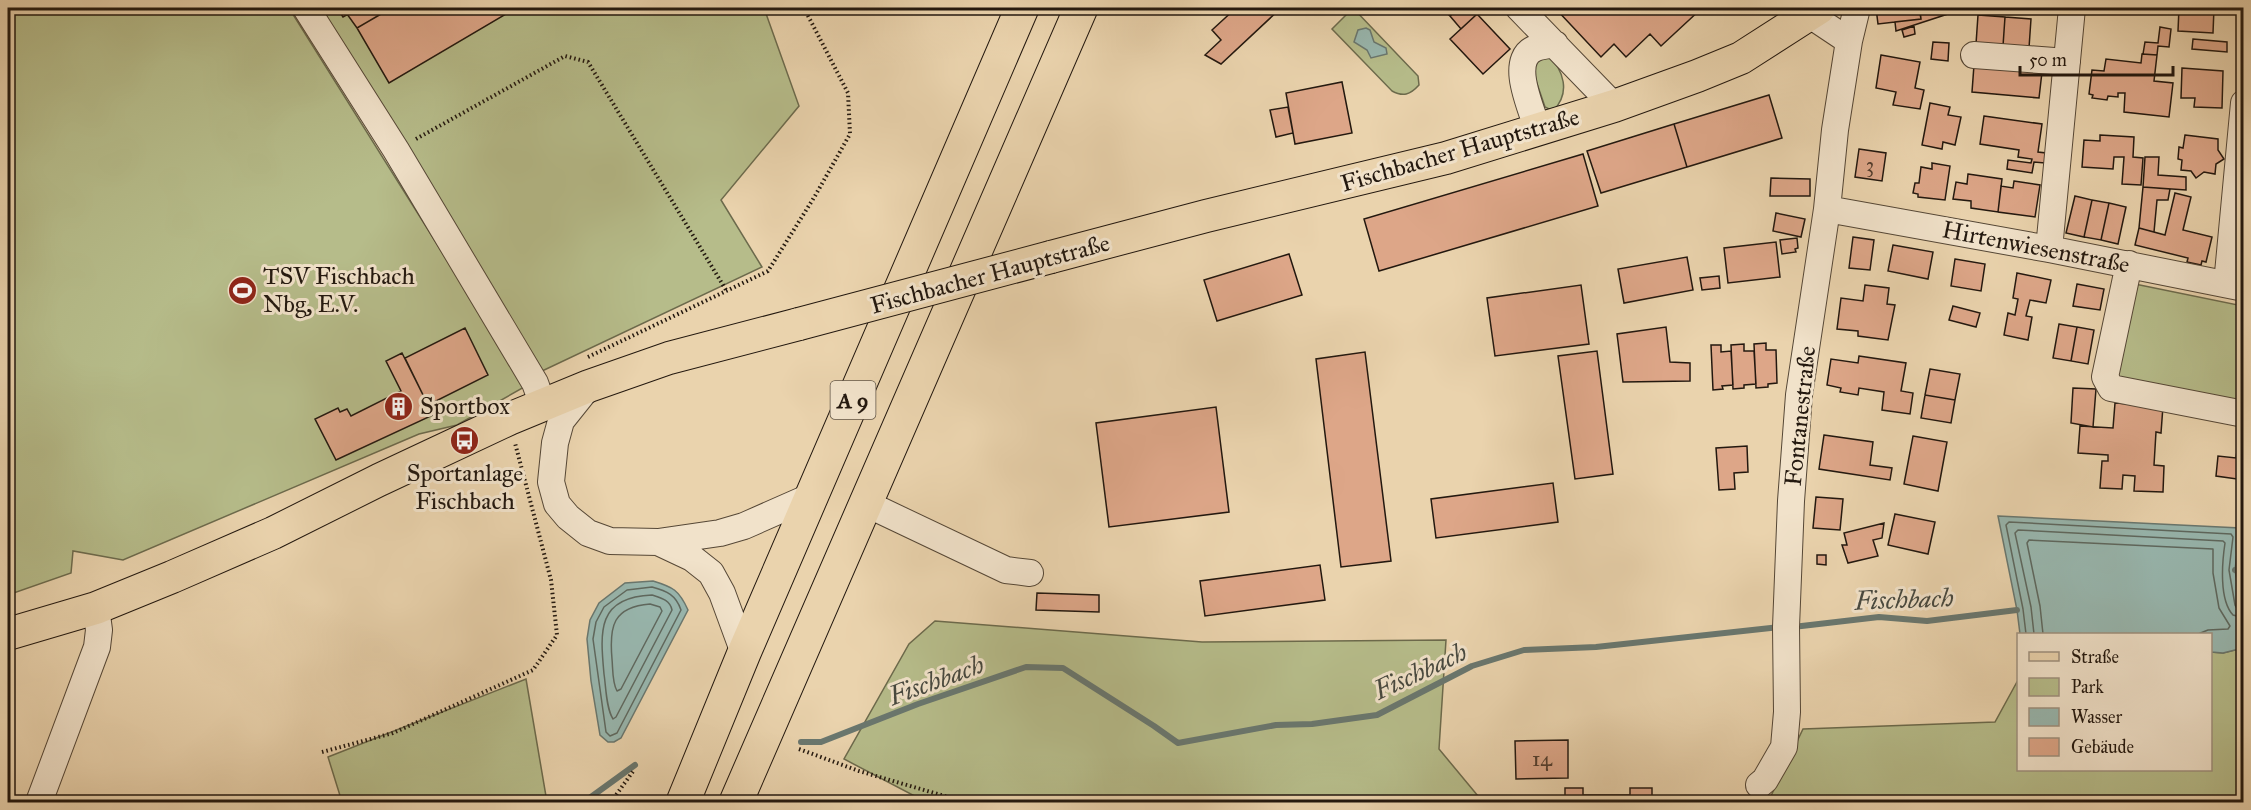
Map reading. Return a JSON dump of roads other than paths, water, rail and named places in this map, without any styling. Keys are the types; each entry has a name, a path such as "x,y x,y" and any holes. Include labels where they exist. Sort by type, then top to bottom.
{"highway":[{"name":"A 9","path":"683,799 1022,8"},
{"name":"A 9","path":"736,802 1081,8"}],"main road":[{"name":"Fischbacher Hauptstraße","path":"8,634 96,608 273,533 379,480 543,405 583,374 669,358 1206,216 1446,158 1614,106 1697,76 1741,57 1815,11"}],"street":[{"path":"306,8 396,150 535,383 543,405"},
{"path":"1519,8 1614,106"},
{"name":"Fontanestraße","path":"1759,785 1765,780 1784,747 1787,712 1786,627 1791,501 1799,395 1827,209 1835,130 1849,42 1857,8"},
{"path":"2049,249 2072,8"},
{"path":"1815,11 1849,42"},
{"path":"1538,130 1526,94 1521,69 1524,57 1534,48 1554,44"},
{"path":"1974,55 2067,63"},
{"path":"2235,286 2244,103"},
{"name":"Hirtenwiesenstraße","path":"1827,209 2129,264 2235,286"},
{"path":"2129,264 2105,376 2111,388 2244,414"},
{"path":"583,374 561,421 555,443 551,482 557,504 568,517 588,533 610,541 658,543 720,533 744,526 812,496"},
{"path":"867,504 1006,570 1030,573"},
{"path":"658,543 692,558 711,573 722,593 744,653"},
{"path":"39,802 97,647 99,630 96,608"}],"water":[{"path":"1366,28 1370,30 1374,42 1386,48 1387,54 1371,58 1367,50 1354,42 1358,30"},
{"path":"1998,516 2240,528 2235,570 2243,622 2243,648 2223,653 2212,652 2212,633 2020,633"},
{"path":"653,581 675,590 688,610 621,738 608,742 600,735 591,681 587,639 590,620 599,603 625,583"}],"waterway":[{"name":"Fischbach","path":"2235,570 2244,572"},
{"name":"Fischbach","path":"1793,627 1879,617 1927,621 2017,610"},
{"name":"Fischbach","path":"801,742 821,742 918,704 1026,667 1063,668 1178,743 1276,725 1312,724 1377,715 1472,666 1524,650 1596,647 1780,627"},
{"name":"Fischbach","path":"584,802 635,765"}],"place":[{"name":"TSV Fischbach Nbg, E.V.","path":"242,290"},
{"name":"Sportbox","path":"399,406"},
{"name":"Sportanlage Fischbach","path":"465,440"}]}
